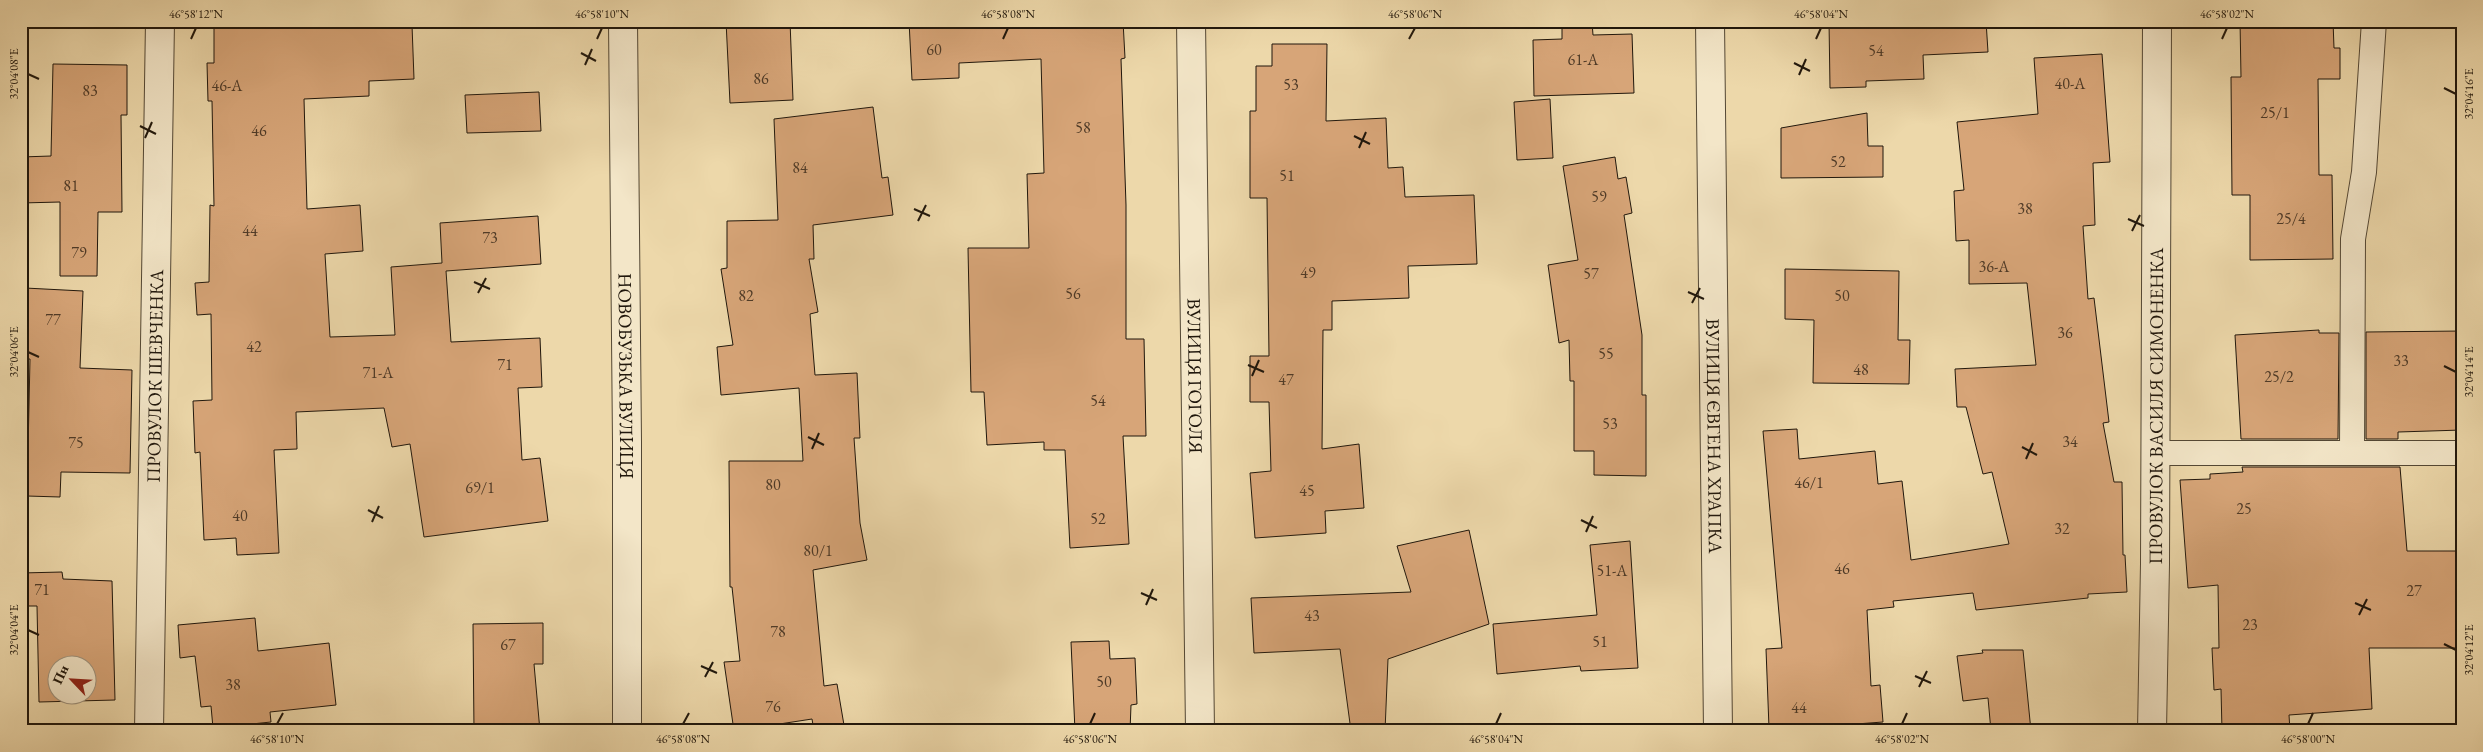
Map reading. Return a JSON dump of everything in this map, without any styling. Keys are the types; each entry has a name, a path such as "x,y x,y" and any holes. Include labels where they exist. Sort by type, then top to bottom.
{"street":[{"name":"ПРОВУЛОК ШЕВЧЕНКА","path":"149,731 160,21"},
{"name":"НОВОБУЗЬКА ВУЛИЦЯ","path":"623,21 627,731"},
{"name":"ВУЛИЦЯ ГОГОЛЯ","path":"1191,21 1200,731"},
{"name":"ВУЛИЦЯ ЄВГЕНА ХРАПКА","path":"1710,21 1718,731"},
{"name":"ПРОВУЛОК ВАСИЛЯ СИМОНЕНКА","path":"2152,731 2156,453 2157,21"}],"lane":[{"path":"2352,453 2353,239 2364,172 2374,21"},
{"path":"2156,453 2462,453"}],"building":[{"path":"214,21 367,21 367,27 412,25 414,79 369,81 369,96 304,99 307,209 360,205 363,251 325,254 330,337 395,335 391,267 442,263 440,223 538,216 541,264 446,271 451,342 540,338 542,387 518,388 522,460 540,458 548,521 424,537 410,444 392,447 384,408 296,412 297,449 274,450 279,553 237,555 236,538 204,540 200,452 195,453 193,401 212,400 211,314 197,315 195,283 209,282 210,205 214,206 212,101 208,101 207,63 214,63"},
{"path":"726,21 790,21 793,100 730,103"},
{"path":"909,21 1123,21 1125,58 1121,59 1126,205 1126,339 1144,339 1146,436 1123,436 1129,544 1070,548 1065,450 1044,450 1044,442 987,445 984,392 971,392 968,248 1029,248 1027,174 1044,173 1041,59 959,63 959,78 912,80"},
{"path":"1829,21 1986,21 1988,52 1923,55 1924,79 1866,81 1866,87 1830,88"},
{"path":"2240,21 2333,21 2334,48 2340,48 2340,79 2318,79 2319,175 2332,175 2333,259 2250,260 2250,195 2232,195 2231,77 2241,77"},
{"path":"1592,22 1593,35 1632,34 1634,93 1534,96 1533,40 1562,39 1562,23"},
{"path":"1272,44 1327,44 1326,121 1386,118 1388,168 1403,167 1405,197 1474,195 1477,264 1408,266 1409,298 1332,301 1332,330 1323,330 1322,449 1359,444 1364,508 1325,511 1326,533 1255,538 1250,473 1271,471 1269,402 1250,402 1250,356 1269,356 1267,198 1250,198 1250,111 1256,111 1256,66 1272,66"},
{"path":"2102,54 2110,162 2093,163 2095,225 2083,226 2088,299 2094,298 2109,422 2103,423 2114,482 2122,482 2123,555 2125,555 2127,592 2088,594 2088,598 1976,610 1973,593 1893,601 1894,607 1867,610 1871,686 1880,685 1883,722 1789,729 1789,727 1769,728 1766,649 1782,648 1763,431 1797,429 1799,459 1875,451 1878,484 1902,481 1911,560 2009,544 1992,472 1983,474 1966,407 1957,407 1955,369 2036,365 2027,283 1969,284 1969,240 1956,241 1954,191 1964,190 1957,122 2038,114 2034,58"},
{"path":"53,64 127,65 127,115 121,115 122,212 98,212 97,276 60,276 60,202 21,203 21,157 51,156"},
{"path":"539,92 541,131 467,133 465,95"},
{"path":"1550,99 1553,158 1517,160 1514,102"},
{"path":"873,107 882,178 888,177 893,215 813,225 814,259 809,259 818,312 810,314 815,375 857,373 860,438 854,438 860,523 867,560 813,570 824,686 837,684 845,731 814,731 812,719 734,731 724,662 740,661 732,587 730,587 729,461 803,461 799,388 721,395 717,347 733,345 721,269 727,268 727,221 778,220 774,119"},
{"path":"1867,113 1868,146 1883,146 1883,177 1781,178 1781,128"},
{"path":"1615,157 1618,179 1626,177 1632,213 1624,215 1642,335 1642,395 1646,395 1646,476 1594,475 1594,451 1574,451 1574,381 1570,381 1569,340 1559,343 1548,265 1578,260 1563,166"},
{"path":"1785,269 1899,271 1898,340 1910,340 1909,384 1813,383 1814,320 1785,319"},
{"path":"25,288 83,291 80,368 132,370 130,473 61,472 60,497 27,496 30,359 22,359"},
{"path":"2319,330 2319,333 2339,333 2338,439 2241,439 2235,335"},
{"path":"2462,331 2462,430 2398,432 2398,439 2366,439 2366,332"},
{"path":"2242,467 2400,467 2407,551 2457,551 2456,648 2369,648 2372,709 2289,715 2290,731 2222,731 2221,689 2214,690 2212,648 2219,648 2218,585 2188,588 2180,480 2210,479 2210,474 2243,472"},
{"path":"1469,530 1489,624 1388,659 1385,731 1351,731 1340,649 1254,653 1251,598 1411,592 1397,546"},
{"path":"1630,541 1638,668 1581,671 1580,666 1497,674 1493,624 1597,615 1590,545"},
{"path":"62,572 63,579 112,581 115,700 98,700 98,654 48,654 48,702 39,702 37,606 21,606 21,573"},
{"path":"255,618 258,651 329,643 336,705 270,712 271,722 213,728 211,706 201,707 195,656 180,658 178,625"},
{"path":"543,623 543,664 534,664 540,731 474,731 473,624"},
{"path":"1109,641 1110,659 1135,658 1137,704 1131,705 1130,731 1075,731 1071,642"},
{"path":"1982,650 2023,650 2031,731 1991,731 1988,698 1963,701 1957,656 1983,653"}]}
